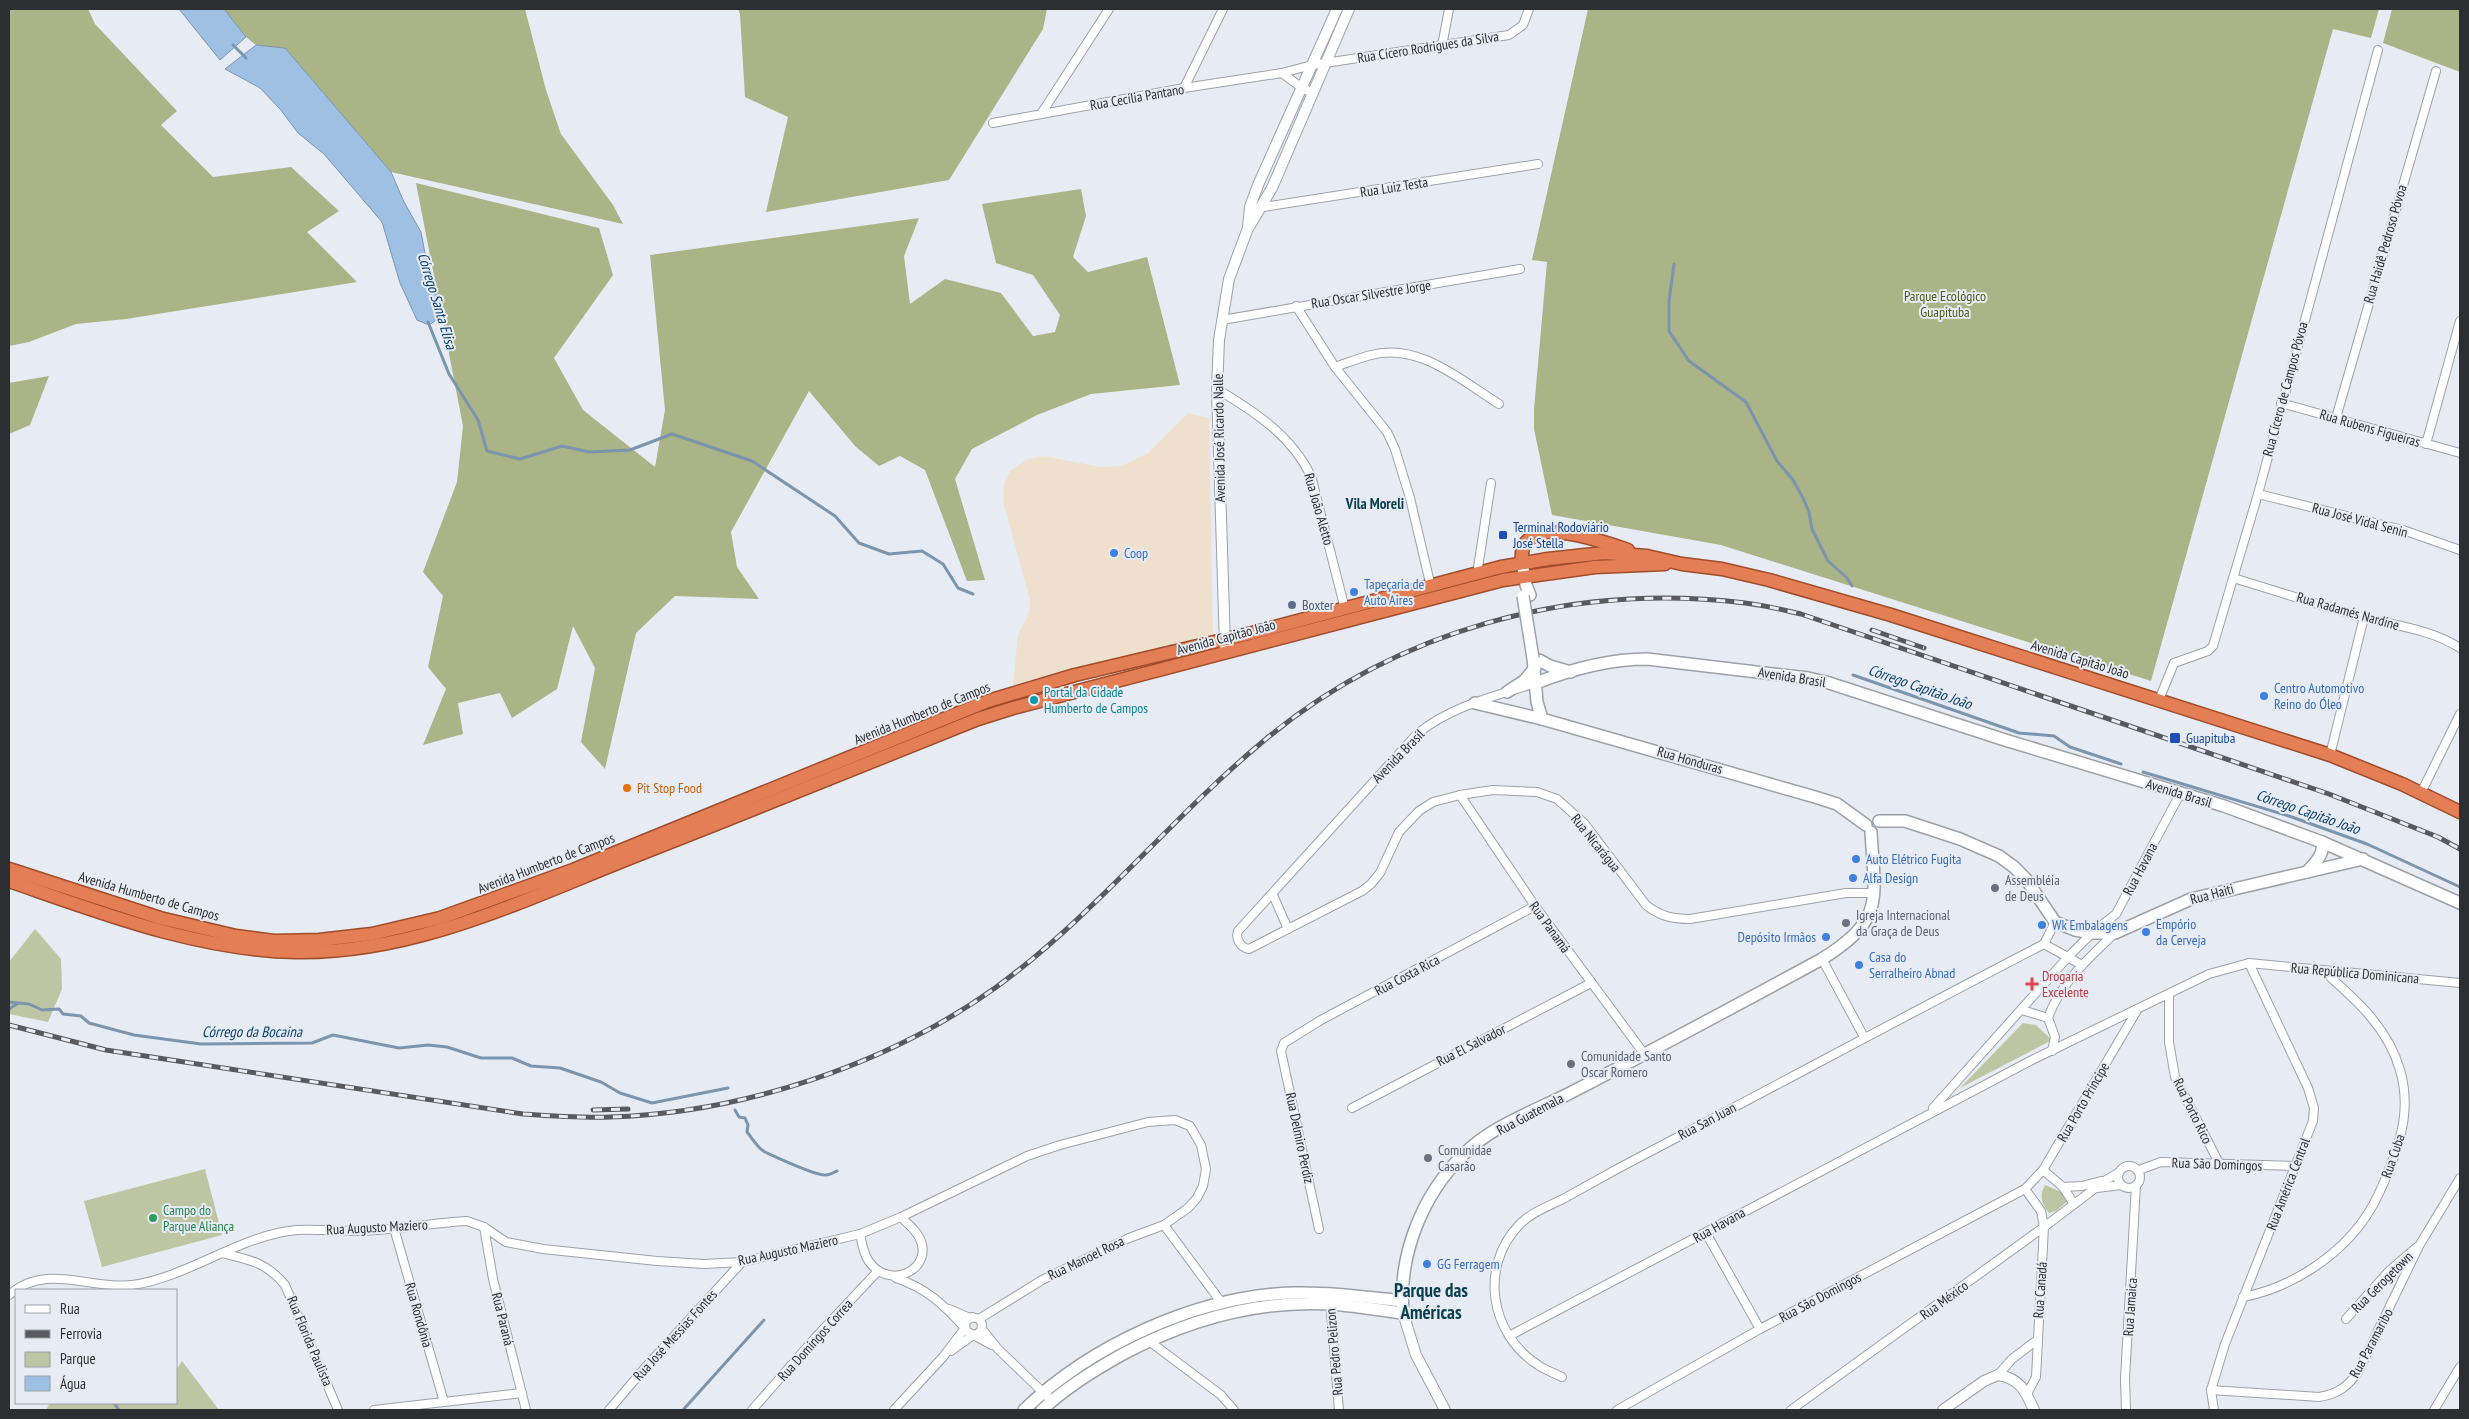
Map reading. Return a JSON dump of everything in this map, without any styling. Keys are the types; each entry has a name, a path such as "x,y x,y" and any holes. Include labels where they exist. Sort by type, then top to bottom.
{"highway":[{"path":"1525,583 1523,546 1533,535 1548,532 1576,536 1647,556"},
{"path":"1576,536 1589,548 1593,560"},
{"name":"Avenida Capitão João","path":"1075,675 1225,646 1525,583 1593,560 1647,556 1682,564"},
{"name":"Avenida Capitão João","path":"1593,560 1682,564 1722,569 1769,580 1891,615 2330,755 2421,793 2460,812"},
{"name":"Avenida Capitão João","path":"1074,692 1346,609 1477,574 1525,583"},
{"name":"Avenida Humberto de Campos","path":"721,816 988,702 1075,675"},
{"name":"Avenida Humberto de Campos","path":"9,881 159,924 236,936 274,941 319,940 372,934 440,918 721,816 978,719 1074,692"},
{"name":"Avenida Humberto de Campos","path":"9,869 159,924"}],"main road":[{"path":"1525,583 1539,682 1537,702 1542,719"},
{"name":"Avenida Brasil","path":"1539,682 1612,660 1647,659 1808,678 2224,806 2322,842 2460,903"},
{"path":"1536,660 1571,672"},
{"path":"1507,692 1524,681 1536,660"},
{"name":"Rua Honduras","path":"1475,703 1542,719 1815,796 1837,804 1869,828"},
{"path":"1869,828 1880,829 1878,821 1905,820 1960,839 1999,856 2026,879 2055,922 2075,930 2092,933"},
{"name":"Rua Guatemala","path":"1403,1313 1404,1267 1412,1236 1436,1189 1462,1155 1485,1138 1520,1118 1645,1055 1848,943 1859,933 1871,912 1874,893 1869,828"},
{"path":"2307,872 2320,856 2324,846 2322,842"},
{"name":"Rua Haiti","path":"2092,933 2115,933 2191,898 2363,859"},
{"path":"1024,1410 1043,1392 1102,1353 1141,1333 1220,1302 1291,1293 1403,1313"},
{"path":"1042,1410 1080,1379 1149,1341 1227,1313 1330,1299 1402,1301"}],"street":[{"path":"1041,114 1109,9"},
{"path":"1184,88 1223,9"},
{"name":"Avenida José Ricardo Nalle","path":"1248,228 1250,208 1258,185 1337,9"},
{"name":"Avenida José Ricardo Nalle","path":"1225,646 1217,389 1222,320 1229,279 1248,228 1262,208 1349,9"},
{"path":"1442,46 1449,9"},
{"name":"Rua Cícero Rodrigues da Silva","path":"1312,65 1509,35 1523,25 1529,9"},
{"name":"Rua Cícero de Campos Póvoa","path":"2159,700 2174,663 2211,649 2258,494 2281,403 2378,50"},
{"name":"Rua Cecília Pantano","path":"993,123 1184,88 1282,73 1312,65"},
{"name":"Rua Haidê Pedroso Póvoa","path":"2336,418 2436,71"},
{"path":"1282,73 1302,88 1313,92"},
{"name":"Rua Luiz Testa","path":"1250,208 1262,208 1538,164"},
{"name":"Rua Oscar Silvestre Jorge","path":"1222,320 1520,269"},
{"path":"1296,306 1335,367 1380,421 1395,449 1410,498 1431,587"},
{"path":"2426,444 2460,320"},
{"path":"1335,367 1372,354 1413,354 1428,360 1499,404"},
{"name":"Rua João Aletto","path":"1217,389 1255,412 1282,435 1305,463 1311,476 1346,609"},
{"name":"Rua Rubens Figueiras","path":"2281,403 2460,453"},
{"path":"1477,574 1491,483"},
{"name":"Rua José Vidal Senin","path":"2258,494 2403,530 2460,550"},
{"name":"Rua Radamés Nardine","path":"2233,578 2364,617 2428,633 2446,639 2460,648"},
{"path":"2330,755 2364,617"},
{"name":"Avenida Brasil","path":"1244,948 1237,938 1238,931 1417,734 1433,721 1475,703 1539,682"},
{"path":"2421,793 2460,714"},
{"name":"Rua Nicarágua","path":"1244,948 1249,949 1362,891 1380,873 1399,832 1419,811 1433,802 1460,795 1515,789 1537,792 1557,799 1584,823 1646,905 1656,913 1670,918 1690,919 1846,893 1874,893"},
{"name":"Rua Havana","path":"1928,1113 2068,957 2092,933 2116,914 2180,794"},
{"name":"Rua Panamá","path":"1460,795 1535,906 1645,1055"},
{"path":"1273,894 1288,929"},
{"name":"Rua Costa Rica","path":"1282,1047 1287,1040 1321,1020 1535,906"},
{"path":"2055,922 2044,944 2082,965"},
{"path":"2052,1051 2054,1037 2048,1018 2056,998 2082,965 2115,933"},
{"name":"Rua San Juan","path":"1562,1377 1538,1366 1509,1336 1498,1314 1493,1293 1494,1275 1499,1256 1520,1224 1617,1168 2044,944"},
{"path":"1822,959 1864,1037"},
{"path":"2052,1051 2170,996 2209,974 2249,963"},
{"name":"Rua República Dominicana","path":"2249,963 2460,983"},
{"name":"Rua América Central","path":"2214,1410 2211,1390 2220,1360 2313,1121 2312,1099 2249,963"},
{"name":"Rua Cuba","path":"2243,1297 2278,1288 2292,1281 2328,1255 2355,1231 2372,1206 2398,1147 2405,1119 2405,1095 2400,1070 2390,1043 2379,1025 2357,1001 2322,970"},
{"name":"Rua El Salvador","path":"1352,1108 1591,983"},
{"name":"Rua Porto Rico","path":"2170,996 2170,1042 2175,1077 2220,1165"},
{"path":"2022,1010 2048,1018"},
{"name":"Rua Porto Príncipe","path":"2025,1189 2043,1170 2136,1012"},
{"path":"2054,1037 2068,1044"},
{"name":"Rua Delmiro Perdiz","path":"1282,1047 1319,1229"},
{"name":"Rua Havana","path":"1509,1336 1706,1233 1928,1113 2052,1051"},
{"name":"Rua Augusto Maziero","path":"16,1289 31,1281 52,1278 115,1286 139,1283 153,1280 277,1233 295,1230 354,1231 467,1221 484,1227 506,1242 543,1249 657,1261 704,1264 742,1262 860,1234 901,1217 1027,1156 1148,1122 1174,1120 1190,1126 1196,1133 1201,1145 1206,1169 1203,1186 1197,1198 1188,1208 1164,1225"},
{"name":"Rua São Domingos","path":"2138,1170 2161,1162 2296,1166"},
{"path":"2095,1188 2123,1186 2136,1185 2140,1178 2138,1170 2128,1165 2118,1173 2123,1186 2136,1205"},
{"path":"2043,1170 2063,1186 2074,1204"},
{"name":"Rua México","path":"1792,1410 2118,1173"},
{"name":"Rua Paramaribo","path":"2211,1390 2319,1397 2342,1390 2360,1370 2419,1246 2460,1178"},
{"path":"2063,1186 2082,1186 2106,1180"},
{"name":"Rua Jamaica","path":"2126,1410 2125,1379 2136,1185"},
{"name":"Rua São Domingos","path":"1617,1410 1760,1329 2025,1189"},
{"name":"Rua Canadá","path":"2025,1189 2041,1211 2044,1227 2036,1377 2027,1394"},
{"path":"901,1217 920,1238 922,1256 914,1276 918,1285"},
{"path":"1164,1225 1220,1302"},
{"name":"Rua Manoel Rosa","path":"974,1335 981,1325 1012,1298 1070,1265 1129,1238 1164,1225"},
{"name":"Rua Paraná","path":"484,1227 493,1279 526,1410"},
{"name":"Rua Rondônia","path":"394,1228 444,1402"},
{"path":"1706,1233 1760,1329"},
{"path":"860,1234 864,1252 878,1271 918,1285 945,1307 964,1328 998,1349"},
{"name":"Rua Gerogetown","path":"2346,1319 2389,1271 2419,1246"},
{"name":"Rua Florida Paulista","path":"222,1253 258,1262 277,1275 285,1285 338,1410"},
{"name":"Rua José Messias Fontes","path":"609,1410 742,1262"},
{"path":"892,1276 911,1271 918,1264"},
{"name":"Rua Domingos Correa","path":"752,1410 814,1338 878,1271"},
{"name":"Rua Pedro Pelizon","path":"1330,1299 1339,1410"},
{"path":"945,1307 981,1325 998,1349 1052,1401"},
{"name":"Rua Guatemala","path":"1403,1313 1416,1355 1445,1410"},
{"path":"894,1410 943,1356 970,1318"},
{"path":"943,1356 974,1335"},
{"path":"1943,1410 1984,1381 1998,1375 2012,1359 2037,1340"},
{"path":"1149,1341 1221,1395 1234,1410"},
{"path":"2434,1410 2460,1367"},
{"path":"1998,1375 2012,1379 2027,1394 2034,1410"},
{"path":"374,1410 522,1393"}],"shaded area":[{"name":"Coop","path":"1188,413 1209,418 1213,634 1013,685 1018,635 1029,613 1030,600 1004,505 1005,480 1011,470 1028,459 1043,456 1101,467 1122,466 1148,453"}],"green space":[{"path":"9,9 88,9 95,24 177,111 161,125 213,177 291,167 339,211 307,232 357,282 126,319 76,324 29,342 9,346"},
{"path":"224,9 525,9 546,90 561,134 613,205 623,224 391,172 285,48 256,45 246,37"},
{"path":"738,9 1047,9 1043,29 949,180 766,212 788,117 745,97 740,14"},
{"name":"Parque Ecológico Guapituba","path":"1588,9 2379,9 2371,38 2333,29 2151,681 1721,545 1552,515 1534,429 1534,409 1547,262 1532,260"},
{"path":"2392,9 2460,9 2460,72 2383,43"},
{"path":"416,183 599,228 613,275 554,358 583,410 655,467 665,410 650,255 919,218 904,256 910,304 945,279 1001,293 1033,336 1055,332 1060,315 1033,275 996,263 982,204 1081,189 1086,216 1073,257 1088,272 1147,257 1180,385 1091,394 1037,415 972,449 955,479 985,580 967,581 925,470 900,456 879,466 855,446 809,391 731,532 737,567 759,599 675,596 636,633 605,769 581,742 595,668 573,626 557,689 512,718 500,693 458,703 463,734 423,745 446,689 428,667 443,596 423,572 457,482 463,426"},
{"path":"49,376 30,425 9,434 9,383"},
{"path":"35,929 61,959 62,989 48,1022 9,1014 9,962"},
{"path":"2023,1023 2036,1025 2052,1040 1960,1088"},
{"name":"Campo do Parque Aliança","path":"205,1169 222,1235 102,1267 84,1201"},
{"path":"2045,1185 2064,1193 2068,1201 2056,1211 2049,1213 2042,1199"},
{"path":"182,1361 219,1410 46,1410 49,1404 178,1404 178,1367"}],"water":[{"path":"179,9 224,9 246,37 220,60"},
{"path":"256,45 285,48 391,172 404,202 421,232 427,264 440,306 436,320 429,325 417,320 400,283 382,222 324,154 298,133 280,109 260,88 225,69"}],"waterway":[{"name":"Córrego Santa Elisa","path":"233,45 246,58"},
{"path":"1674,264 1669,301 1669,331 1689,361 1746,402 1777,461 1793,480 1803,498 1809,512 1812,529 1828,561 1847,578 1852,586"},
{"name":"Córrego Santa Elisa","path":"428,322 449,374 478,420 487,451 520,459 562,446 589,452 630,450 672,434 752,461 835,516 859,543 889,554 922,551 943,564 958,588 973,594"},
{"name":"Córrego Capitão João","path":"1853,675 2019,733 2054,736 2070,747 2121,764"},
{"name":"Córrego Capitão João","path":"2143,772 2289,816 2367,844 2460,887"},
{"name":"Córrego da Bocaina","path":"9,1002 29,1004 42,1010 59,1009 63,1014 81,1016 89,1023 134,1035 201,1044 312,1043 333,1035 399,1048 428,1045 447,1047 481,1058 512,1058 531,1066 560,1068 601,1082 620,1093 652,1103 728,1088"},
{"path":"9,1009 17,1004"},
{"name":"Córrego da Bocaina","path":"735,1110 739,1117 745,1118 748,1125 747,1132 757,1146 765,1152 821,1175 837,1171"},
{"path":"683,1410 764,1320"},
{"path":"115,1404 119,1410"}],"railway":[{"path":"9,1025 106,1050 523,1114 566,1117 610,1117 711,1106 761,1095 812,1080 861,1062 908,1040 953,1015 995,988 1065,931 1226,774 1260,744 1312,704 1368,671 1426,644 1488,623 1550,608 1615,600 1680,598 1745,603 1801,614 2329,794 2438,837 2460,849"},
{"path":"1872,630 1924,648"},
{"path":"593,1110 628,1109"}],"place":[{"name":"Terminal Rodoviário José Stella","path":"1503,535"},
{"name":"Coop","path":"1114,553"},
{"name":"Tapeçaria de Auto Aires","path":"1354,592"},
{"name":"Boxter","path":"1292,605"},
{"name":"Centro Automotivo Reino do Óleo","path":"2264,696"},
{"name":"Portal da Cidade Humberto de Campos","path":"1034,700"},
{"name":"Guapituba","path":"2175,738"},
{"name":"Pit Stop Food","path":"627,788"},
{"name":"Auto Elétrico Fugita","path":"1856,859"},
{"name":"Alfa Design","path":"1853,878"},
{"name":"Assembléia de Deus","path":"1995,888"},
{"name":"Igreja Internacional da Graça de Deus","path":"1846,923"},
{"name":"Wk Embalagens","path":"2042,925"},
{"name":"Empório da Cerveja","path":"2146,932"},
{"name":"Depósito Irmãos","path":"1826,937"},
{"name":"Casa do Serralheiro Abnad","path":"1859,965"},
{"name":"Drogaria Excelente","path":"2032,984"},
{"name":"Comunidade Santo Oscar Romero","path":"1571,1064"},
{"name":"Comunidae Casarão","path":"1428,1158"},
{"name":"Campo do Parque Aliança","path":"153,1218"},
{"name":"GG Ferragem","path":"1427,1264"}],"district":[{"name":"Vila Moreli","path":"1375,504"},
{"name":"Parque das Américas","path":"1431,1301"}]}
